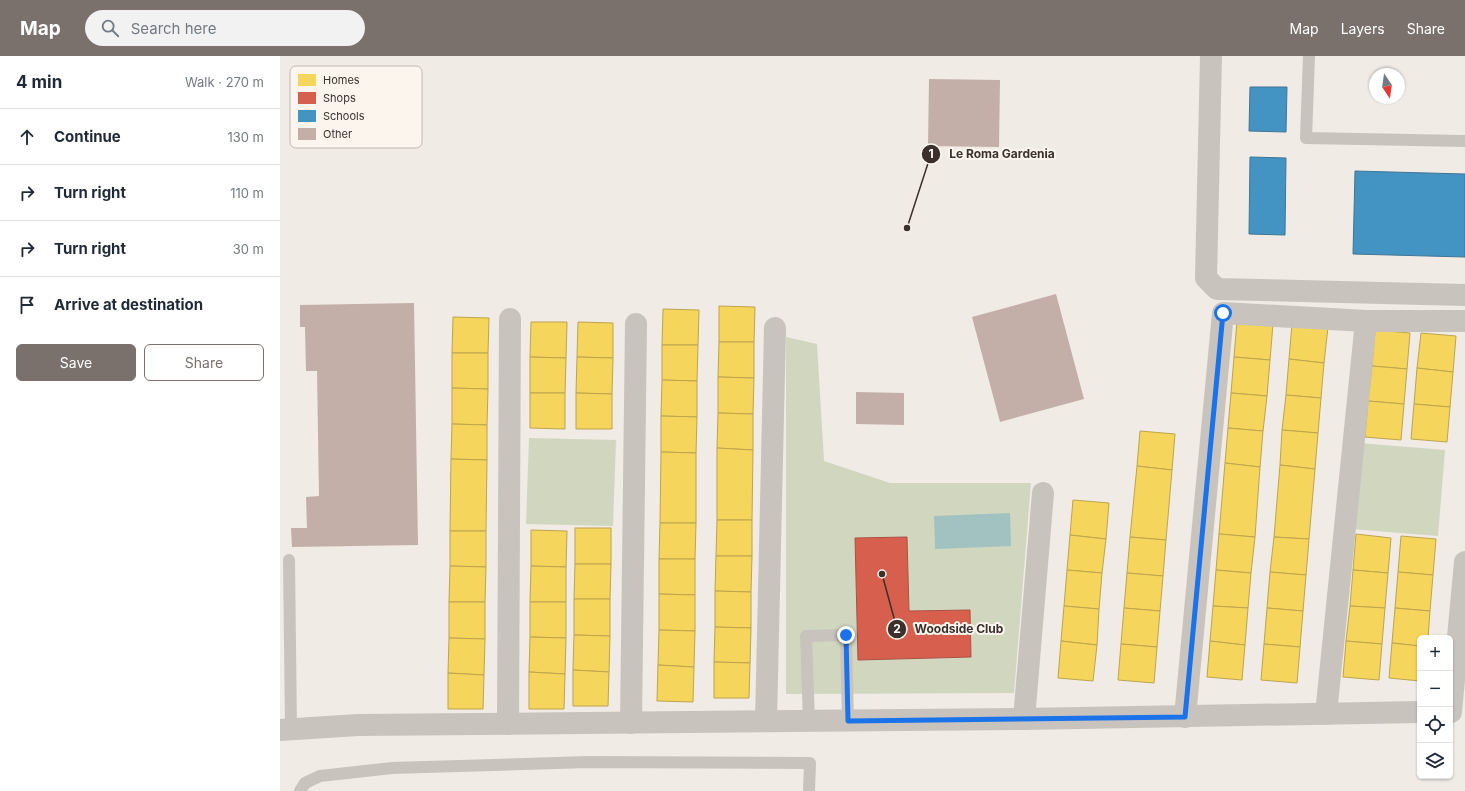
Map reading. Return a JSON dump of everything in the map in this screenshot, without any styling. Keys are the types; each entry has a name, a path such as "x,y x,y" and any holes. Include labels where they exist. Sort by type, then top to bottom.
{"street":[{"path":"1211,56 1206,278 1218,289 1465,295"},
{"path":"1185,717 1223,313 1366,321 1465,321"},
{"path":"508,724 510,319"},
{"path":"1326,714 1366,321"},
{"path":"631,723 636,324"},
{"path":"766,721 775,328"},
{"path":"1024,719 1043,493"},
{"path":"1455,712 1465,562"},
{"path":"286,730 358,725 1024,719 1417,712"}],"lane":[{"path":"1309,56 1306,138 1465,141"},
{"path":"286,730 289,560"},
{"path":"809,721 806,636 846,635 848,721"},
{"path":"300,791 305,783 320,776 392,768 596,762 810,762 810,791"}],"green space":[{"path":"786,337 817,344 824,461 890,483 1031,483 1014,693 786,694","holes":["907,537 909,611 970,610 971,657 858,660 855,538"]},
{"path":"529,438 616,440 613,526 526,524"},
{"path":"1359,443 1445,450 1438,536 1351,529"}],"water":[{"path":"1010,513 1011,546 935,549 934,516"}],"building: Homes":[{"path":"719,306 755,307 754,342 719,342"},
{"path":"663,309 699,310 698,345 662,345"},
{"path":"453,317 489,318 488,353 452,353"},
{"path":"1237,321 1273,324 1270,360 1234,357"},
{"path":"531,322 567,322 566,358 530,357"},
{"path":"578,322 613,323 613,358 577,357"},
{"path":"1292,324 1328,327 1324,363 1289,359"},
{"path":"1375,330 1410,333 1407,369 1372,366"},
{"path":"1421,333 1456,336 1453,372 1417,368"},
{"path":"719,342 754,342 754,378 718,377"},
{"path":"662,345 698,345 697,381 662,380"},
{"path":"452,353 488,353 488,389 452,388"},
{"path":"530,357 566,358 565,393 530,393"},
{"path":"577,357 613,358 612,394 576,393"},
{"path":"1234,357 1270,360 1267,396 1231,393"},
{"path":"1289,359 1324,363 1321,398 1286,395"},
{"path":"1372,366 1407,369 1404,404 1368,401"},
{"path":"1417,368 1453,372 1450,407 1414,404"},
{"path":"718,377 754,378 753,414 718,413"},
{"path":"662,380 697,381 697,417 661,416"},
{"path":"452,388 488,389 487,425 452,424"},
{"path":"530,393 565,393 565,429 530,428"},
{"path":"576,393 612,394 612,429 576,429"},
{"path":"1231,393 1267,396 1263,431 1228,428"},
{"path":"1286,395 1321,398 1318,433 1282,430"},
{"path":"1368,401 1404,404 1401,440 1365,437"},
{"path":"1414,404 1450,407 1447,442 1411,439"},
{"path":"718,413 753,414 753,450 717,448"},
{"path":"661,416 697,417 696,453 661,452"},
{"path":"452,424 487,425 487,460 451,459"},
{"path":"1228,428 1263,431 1260,467 1225,463"},
{"path":"1282,430 1318,433 1315,469 1280,465"},
{"path":"1140,431 1175,434 1172,470 1137,466"},
{"path":"717,448 753,450 752,520 717,520"},
{"path":"661,452 696,453 696,523 660,523"},
{"path":"451,459 487,460 486,531 450,531"},
{"path":"1225,463 1260,467 1255,537 1219,534"},
{"path":"1280,465 1315,469 1309,539 1274,537"},
{"path":"1137,466 1172,470 1166,540 1130,537"},
{"path":"1073,500 1109,503 1106,539 1070,535"},
{"path":"717,520 752,520 752,556 716,556"},
{"path":"660,523 696,523 695,559 659,559"},
{"path":"575,528 611,528 611,564 575,564"},
{"path":"531,530 567,531 566,567 531,566"},
{"path":"450,531 486,531 486,567 450,566"},
{"path":"1219,534 1255,537 1251,573 1216,570"},
{"path":"1356,534 1391,538 1388,573 1353,570"},
{"path":"1070,535 1106,539 1102,573 1067,570"},
{"path":"1401,536 1436,539 1433,575 1398,572"},
{"path":"1130,537 1166,540 1163,576 1127,573"},
{"path":"1274,537 1309,539 1306,575 1270,572"},
{"path":"716,556 752,556 751,592 715,591"},
{"path":"659,559 695,559 695,595 659,594"},
{"path":"575,564 611,564 610,599 574,599"},
{"path":"450,566 486,567 485,602 449,602"},
{"path":"531,566 566,567 566,602 530,602"},
{"path":"1067,570 1102,573 1099,609 1064,606"},
{"path":"1216,570 1251,573 1248,608 1213,606"},
{"path":"1353,570 1388,573 1385,608 1350,606"},
{"path":"1270,572 1306,575 1303,611 1267,608"},
{"path":"1398,572 1433,575 1430,611 1395,608"},
{"path":"1127,573 1163,576 1160,611 1124,608"},
{"path":"715,591 751,592 751,628 715,627"},
{"path":"659,594 695,595 695,631 659,630"},
{"path":"574,599 610,599 610,636 574,635"},
{"path":"449,602 485,602 485,639 449,638"},
{"path":"530,602 566,602 566,638 530,637"},
{"path":"1064,606 1099,609 1097,645 1061,641"},
{"path":"1213,606 1248,608 1245,645 1210,641"},
{"path":"1350,606 1385,608 1382,644 1346,641"},
{"path":"1124,608 1160,611 1157,647 1121,644"},
{"path":"1267,608 1303,611 1300,647 1264,644"},
{"path":"1395,608 1430,611 1428,635 1417,635 1417,646 1392,643"},
{"path":"715,627 751,628 750,663 714,662"},
{"path":"659,630 695,631 694,667 658,665"},
{"path":"574,635 610,636 609,672 573,670"},
{"path":"530,637 566,638 565,674 529,672"},
{"path":"449,638 485,639 484,675 448,673"},
{"path":"1061,641 1097,645 1093,681 1058,678"},
{"path":"1210,641 1245,645 1242,680 1207,677"},
{"path":"1346,641 1382,644 1379,680 1343,677"},
{"path":"1392,643 1417,646 1417,681 1389,678"},
{"path":"1121,644 1157,647 1154,683 1118,680"},
{"path":"1264,644 1300,647 1297,683 1261,680"},
{"path":"714,662 750,663 749,698 714,698"},
{"path":"658,665 694,667 693,702 657,701"},
{"path":"573,670 609,672 608,706 573,706"},
{"path":"529,672 565,674 564,709 529,709"},
{"path":"448,673 484,675 483,709 448,709"}],"building: Shops":[{"path":"907,537 909,611 970,610 971,657 858,660 855,538"}],"building: Schools":[{"path":"1250,87 1287,87 1286,132 1249,131"},
{"path":"1250,157 1286,158 1285,235 1249,234"},
{"path":"1355,171 1465,174 1465,257 1353,254"}],"building: Other":[{"path":"929,79 1000,80 999,147 928,146"},
{"path":"1056,294 1084,399 1000,422 972,317"},
{"path":"414,303 418,545 292,547 291,528 307,528 306,497 319,496 317,371 306,371 305,327 300,327 300,305"},
{"path":"856,392 904,393 904,425 856,424"}],"place":[{"name":"Le Roma Gardenia","path":"907,228"},
{"name":"Woodside Club","path":"882,574"}],"route":[{"path":"846,635 848,721 1185,717 1223,313"}]}
